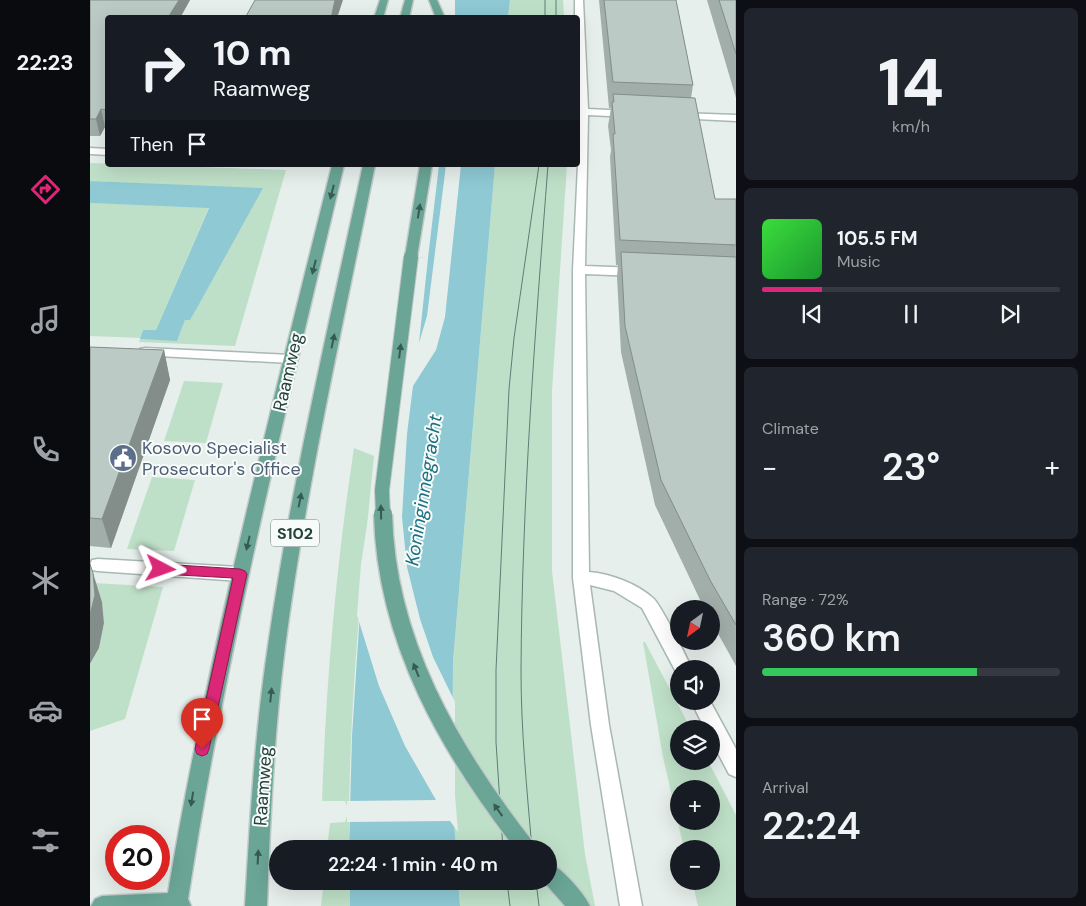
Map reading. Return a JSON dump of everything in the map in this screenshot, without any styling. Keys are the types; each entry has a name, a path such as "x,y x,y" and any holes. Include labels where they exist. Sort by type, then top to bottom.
{"main road":[{"path":"379,15 384,0"},
{"path":"405,15 409,0"},
{"path":"433,0 440,15"},
{"name":"Raamweg","path":"177,905 195,783 240,574 338,167"},
{"name":"Raamweg","path":"256,906 265,753 281,611 305,477 369,167"},
{"path":"426,167 411,257 382,490 382,523 388,571 409,651 428,696 468,768 520,840"},
{"path":"557,882 579,906"},
{"path":"102,906 177,905"}],"street":[{"path":"579,0 580,15"},
{"path":"580,28 583,112 579,270 581,578 600,725 631,906"},
{"path":"583,112 641,114"},
{"path":"671,115 736,118"},
{"path":"90,151 105,152"},
{"path":"579,270 648,273"},
{"path":"132,353 291,359"},
{"path":"98,565 240,574"},
{"path":"581,578 602,580 620,586 648,603 678,660"},
{"path":"705,710 736,768"}],"green space":[{"path":"510,0 563,0 564,15 508,15"},
{"path":"90,163 105,164 105,167 202,167 286,170 235,346 139,342 140,339 177,340 185,320 190,320 196,310 262,189 90,181"},
{"path":"495,167 567,167 552,391 552,571 585,854 595,906 460,906 459,890 557,890 557,840 455,840 452,795 453,663"},
{"path":"90,203 209,207 156,330 143,330 141,338 90,336"},
{"path":"184,381 223,383 206,443 164,441"},
{"path":"354,448 374,456 353,701 349,811 345,801 322,801 326,713 342,536"},
{"path":"152,477 195,480 174,551 127,549"},
{"path":"94,583 163,587 125,719 90,731 90,665 99,648 104,623 102,602"},
{"path":"643,642 645,642 670,689 670,710 681,710 686,720 670,720 670,770 713,770 718,780 670,780 670,788"},
{"path":"720,784 736,815 736,906 698,906 694,890 720,890 720,840 682,840 680,830 720,830"},
{"path":"349,811 349,840 328,840 330,823 345,822"},
{"path":"323,890 350,890 350,906 321,906"}],"water":[{"path":"455,0 510,0 508,15 455,15"},
{"name":"Koninginnegracht","path":"439,167 495,167 453,662 452,795 455,840 349,840 352,736 363,565 383,442 407,257 428,258"},
{"path":"90,181 263,188 196,310 190,320 185,320 177,341 140,339 143,330 156,330 209,208 90,203"},
{"path":"350,890 459,890 460,906 350,906"}],"pier":[{"path":"446,167 461,167 445,317 436,350 413,386 407,434 402,517 407,567 420,619 433,657 455,702 455,795 458,832 450,821 347,822 347,801 436,800 405,746 379,686 357,615 361,564 386,403 405,257 428,258 419,343 427,316"}],"building":[{"path":"90,0 179,0 170,15 105,15 105,110 101,109 96,119 90,119"},
{"path":"255,0 335,0 332,15 247,15"},
{"path":"604,0 676,0 693,85 613,82"},
{"path":"719,0 736,0 736,54"},
{"path":"613,94 695,98 715,199 736,199 736,245 620,240 613,134 615,134"},
{"path":"621,252 736,257 736,625 710,580 661,480 625,326"},
{"path":"90,347 164,350 102,519 90,518"},
{"path":"90,564 93,573 95,595 90,615"}],"tram line":[{"path":"545,0 545,15"},
{"path":"556,0 556,15"},
{"path":"502,840 496,742 496,670 509,389 514,338 539,167"},
{"path":"531,840 522,716 522,608 530,418 548,167"},
{"path":"508,890 510,906"},
{"path":"537,890 539,906"}],"place":[{"name":"Kosovo Specialist Prosecutor's Office","path":"123,458"}],"route":[{"path":"161,569 240,574 202,749"}]}
